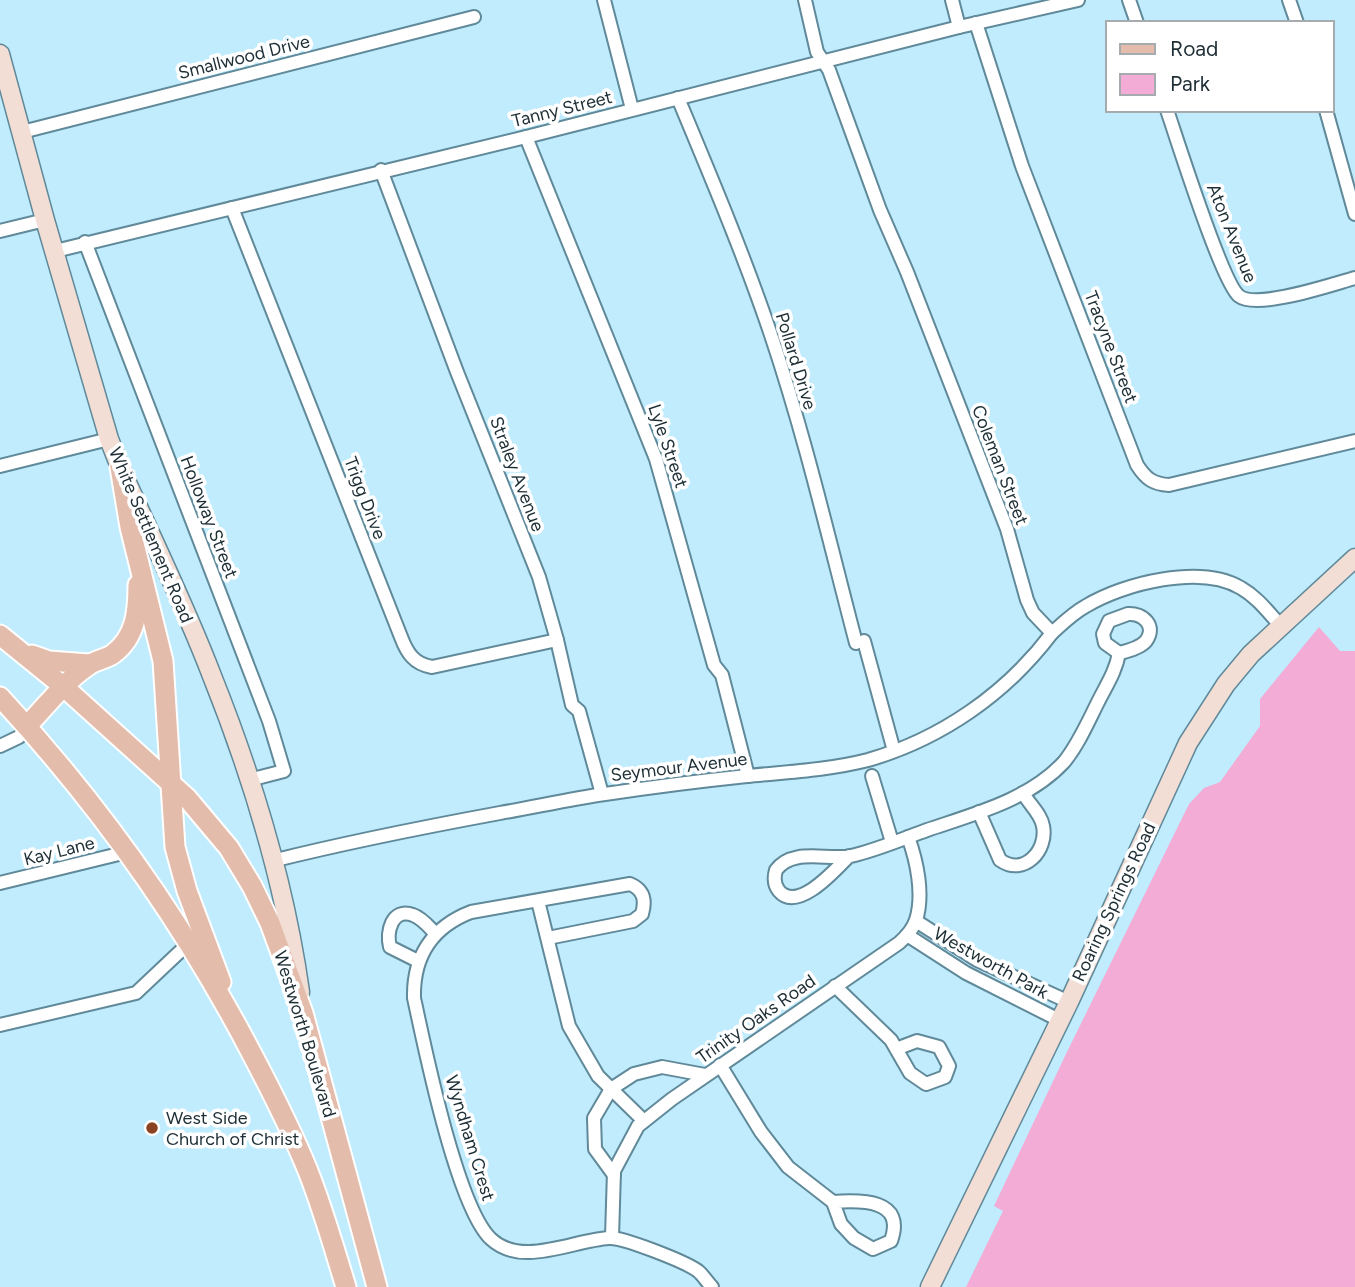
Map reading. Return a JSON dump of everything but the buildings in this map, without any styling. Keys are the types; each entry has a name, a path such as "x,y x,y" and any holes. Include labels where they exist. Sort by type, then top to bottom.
{"main road":[{"name":"White Settlement Road","path":"0,54 5,88 22,132 109,439 212,675 249,780 295,953 303,1013"},
{"path":"120,467 130,527 163,661 175,846 184,880 215,961 231,1013"},
{"path":"27,726 89,664 113,654 129,637 137,618 138,556"},
{"name":"Roaring Springs Road","path":"930,1287 1069,1002 1188,743 1236,672 1280,625 1355,558"},
{"name":"Westworth Boulevard","path":"0,635 64,687 170,784 211,825 229,848 252,886 274,934 303,1013 377,1287"},
{"path":"22,652 49,661 89,664"},
{"path":"0,697 72,779 127,852 189,943 231,1013 294,1139 320,1204 346,1287"},
{"path":"320,1204 351,1194"}],"street":[{"path":"604,0 632,110"},
{"name":"Coleman Street","path":"805,0 817,52 824,63 1007,529 1027,600 1033,613 1052,633"},
{"path":"952,0 959,27"},
{"path":"1129,0 1136,21"},
{"path":"1289,0 1296,21"},
{"name":"Tanny Street","path":"55,251 526,137 959,27 1074,1"},
{"name":"Smallwood Drive","path":"22,132 474,17"},
{"name":"Tracyne Street","path":"976,23 1022,166 1137,465 1144,476 1156,484 1169,485 1355,442"},
{"name":"Pollard Drive","path":"677,98 727,215 772,338 894,751"},
{"name":"Aton Avenue","path":"1168,112 1229,282 1240,296 1266,300 1289,297 1355,278"},
{"path":"1327,112 1355,214"},
{"name":"Lyle Street","path":"526,137 656,459 714,665 722,675 748,776"},
{"name":"Straley Avenue","path":"381,170 538,577 557,640 572,705 579,711 602,794"},
{"name":"Trigg Drive","path":"232,208 405,650 411,658 422,666 432,667 557,640"},
{"path":"0,231 45,220"},
{"name":"Holloway Street","path":"85,242 269,721 284,771 249,780"},
{"path":"0,466 109,439"},
{"path":"1052,633 1077,612 1100,599 1141,584 1176,576 1210,578 1240,587 1255,598 1280,625"},
{"path":"1100,599 1109,621"},
{"path":"1136,614 1149,623 1149,633 1144,643 1119,653 1111,649 1104,639 1105,627 1109,621 1136,614"},
{"name":"Seymour Avenue","path":"272,861 363,839 602,794 781,774 867,760 940,731 970,712 1023,669 1052,633"},
{"path":"849,856 825,879 803,894 789,897 782,894 775,885 776,870 787,860 849,856 979,812 1023,793 1042,781 1065,761 1101,697 1119,653"},
{"path":"0,746 19,737 27,726"},
{"path":"872,776 892,842"},
{"path":"979,812 1000,860 1012,867 1025,864 1031,860 1038,848 1044,828 1023,793"},
{"name":"Trinity Oaks Road","path":"612,1237 614,1175 638,1126 705,1075 908,935 916,921 918,881 914,853 908,837"},
{"name":"Kay Lane","path":"0,883 127,852"},
{"name":"Wyndham Crest","path":"548,937 633,921 642,914 644,896 638,888 630,884 471,912 459,917 435,933 418,961 414,998 421,1031 451,1146 470,1206 482,1228 493,1240 507,1249 523,1252 612,1237"},
{"path":"538,901 569,1026 597,1076 645,1121"},
{"path":"418,961 390,947 387,938 391,921 398,915 411,914 435,933"},
{"name":"Westworth Park","path":"916,921 977,960 1069,1002"},
{"name":"Westworth Park","path":"908,935 966,973 1059,1020"},
{"path":"0,1025 136,993 189,943"},
{"path":"835,986 891,1040 896,1049"},
{"path":"720,1065 761,1132 789,1167 833,1202 841,1224 854,1238 873,1249 891,1241 895,1230 890,1214 876,1203 859,1200 833,1202"},
{"path":"614,1175 595,1149 594,1118 611,1089 634,1074 662,1067 705,1075"},
{"path":"612,1237 665,1255 698,1271 712,1287"}],"green space":[{"path":"1319,627 1340,651 1355,651 1355,1287 966,1287 1003,1211 994,1206 1189,804 1204,788 1220,782 1260,726 1260,699"}],"place":[{"name":"West Side Church of Christ","path":"152,1128"}]}
